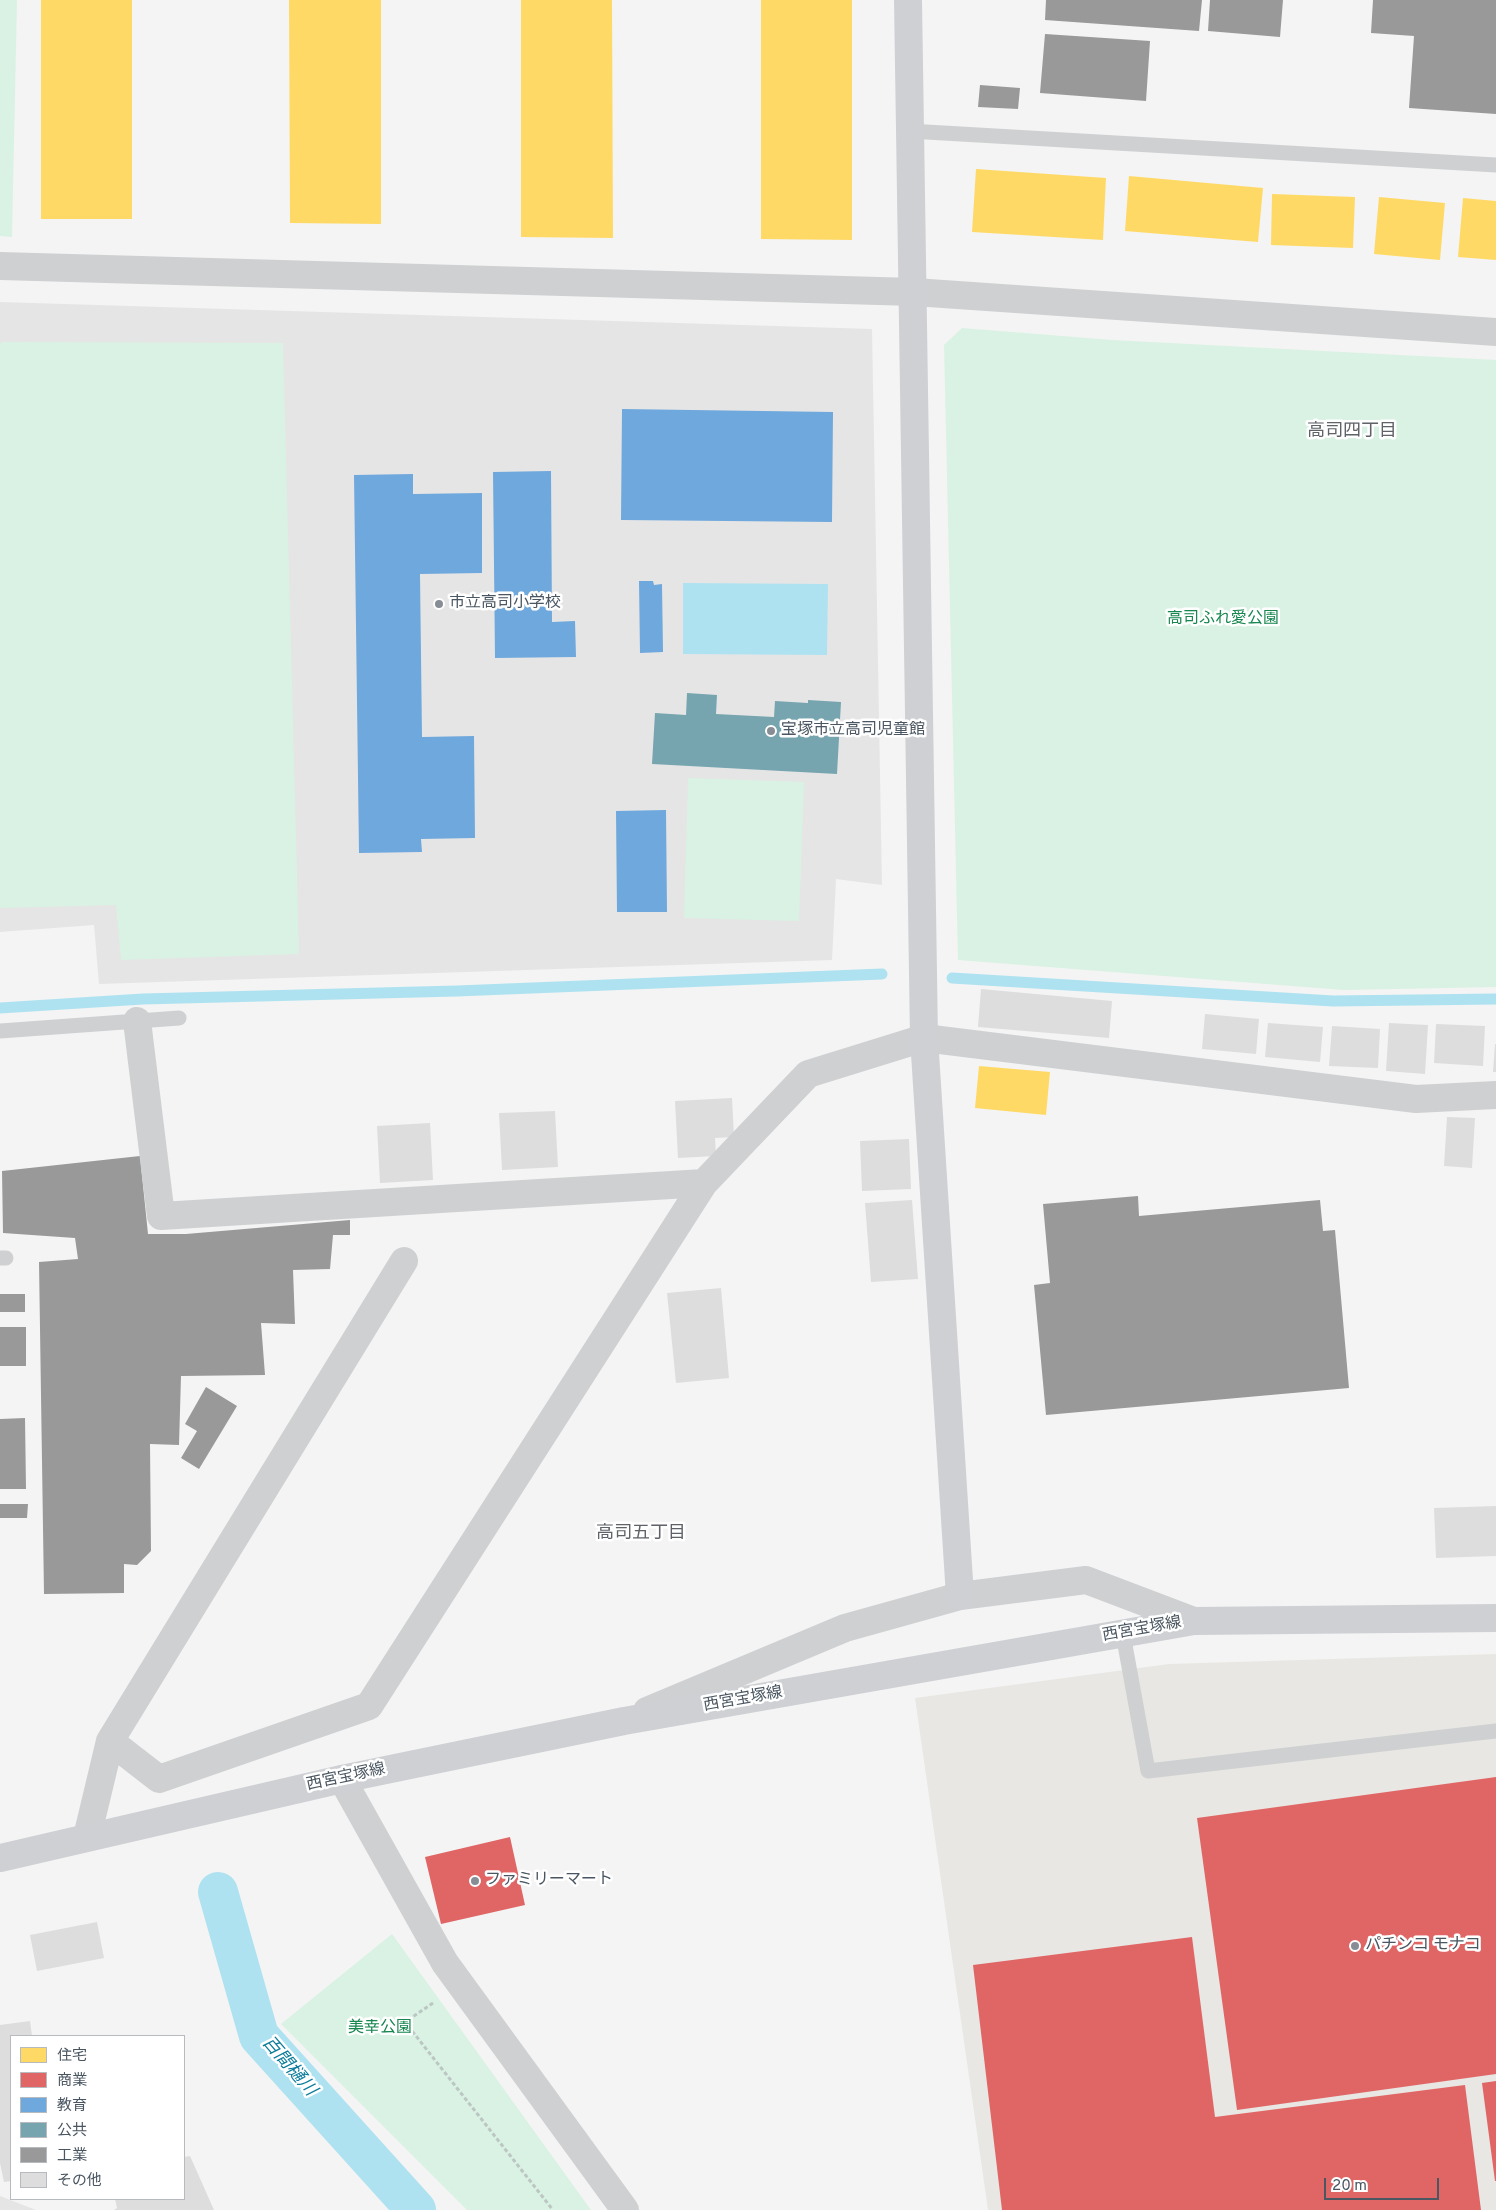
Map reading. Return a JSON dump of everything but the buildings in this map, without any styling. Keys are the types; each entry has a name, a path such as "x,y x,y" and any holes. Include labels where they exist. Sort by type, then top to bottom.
{"street":[{"path":"908,0 924,1038 960,1596"},
{"path":"0,266 914,292 1496,332"},
{"path":"137,1021 162,1216 704,1182"},
{"path":"110,1741 159,1779 369,1706 704,1182 808,1074 924,1038 1416,1099 1496,1095"},
{"path":"87,1837 110,1741 404,1262"},
{"path":"624,1721 845,1628 960,1596 1086,1580 1194,1621"},
{"name":"西宮宝塚線","path":"0,1858 342,1778 624,1721 1194,1621 1496,1618"},
{"path":"342,1778 445,1963 625,2210"}],"lane":[{"path":"909,131 1496,165"},
{"path":"0,1031 179,1018"},
{"path":"1123,1634 1148,1771 1496,1731"}],"path":[{"path":"461,1985 405,2022 554,2210"}],"shaded area":[{"name":"市立高司小学校","path":"0,302 872,329 882,885 836,879 832,960 99,984 94,925 0,932"},
{"path":"1496,1654 1496,2210 988,2210 915,1698 1169,1664"},
{"path":"0,2196 36,2210 0,2210"}],"green space":[{"path":"0,0 17,0 12,237 0,236"},
{"name":"高司ふれ愛公園","path":"962,328 1112,340 1496,360 1496,987 1344,990 958,960 944,345"},
{"path":"2,342 283,343 299,954 121,960 116,905 0,908 0,344"},
{"path":"688,778 804,782 799,921 684,918"},
{"name":"美幸公園","path":"392,1934 591,2210 467,2210 281,2024"}],"water":[{"path":"683,583 828,584 827,655 683,654"}],"waterway":[{"path":"0,1008 143,999 457,991 882,974"},
{"path":"952,978 1333,1001 1496,999"},
{"name":"百間樋川","path":"218,1892 259,2036 416,2210"}],"place":[{"name":"市立高司小学校","path":"439,604"},
{"name":"宝塚市立高司児童館","path":"771,731"},
{"name":"ファミリーマート","path":"475,1881"},
{"name":"パチンコ モナコ","path":"1355,1946"}],"district":[{"name":"高司四丁目","path":"1352,432"},
{"name":"高司五丁目","path":"641,1534"}]}
